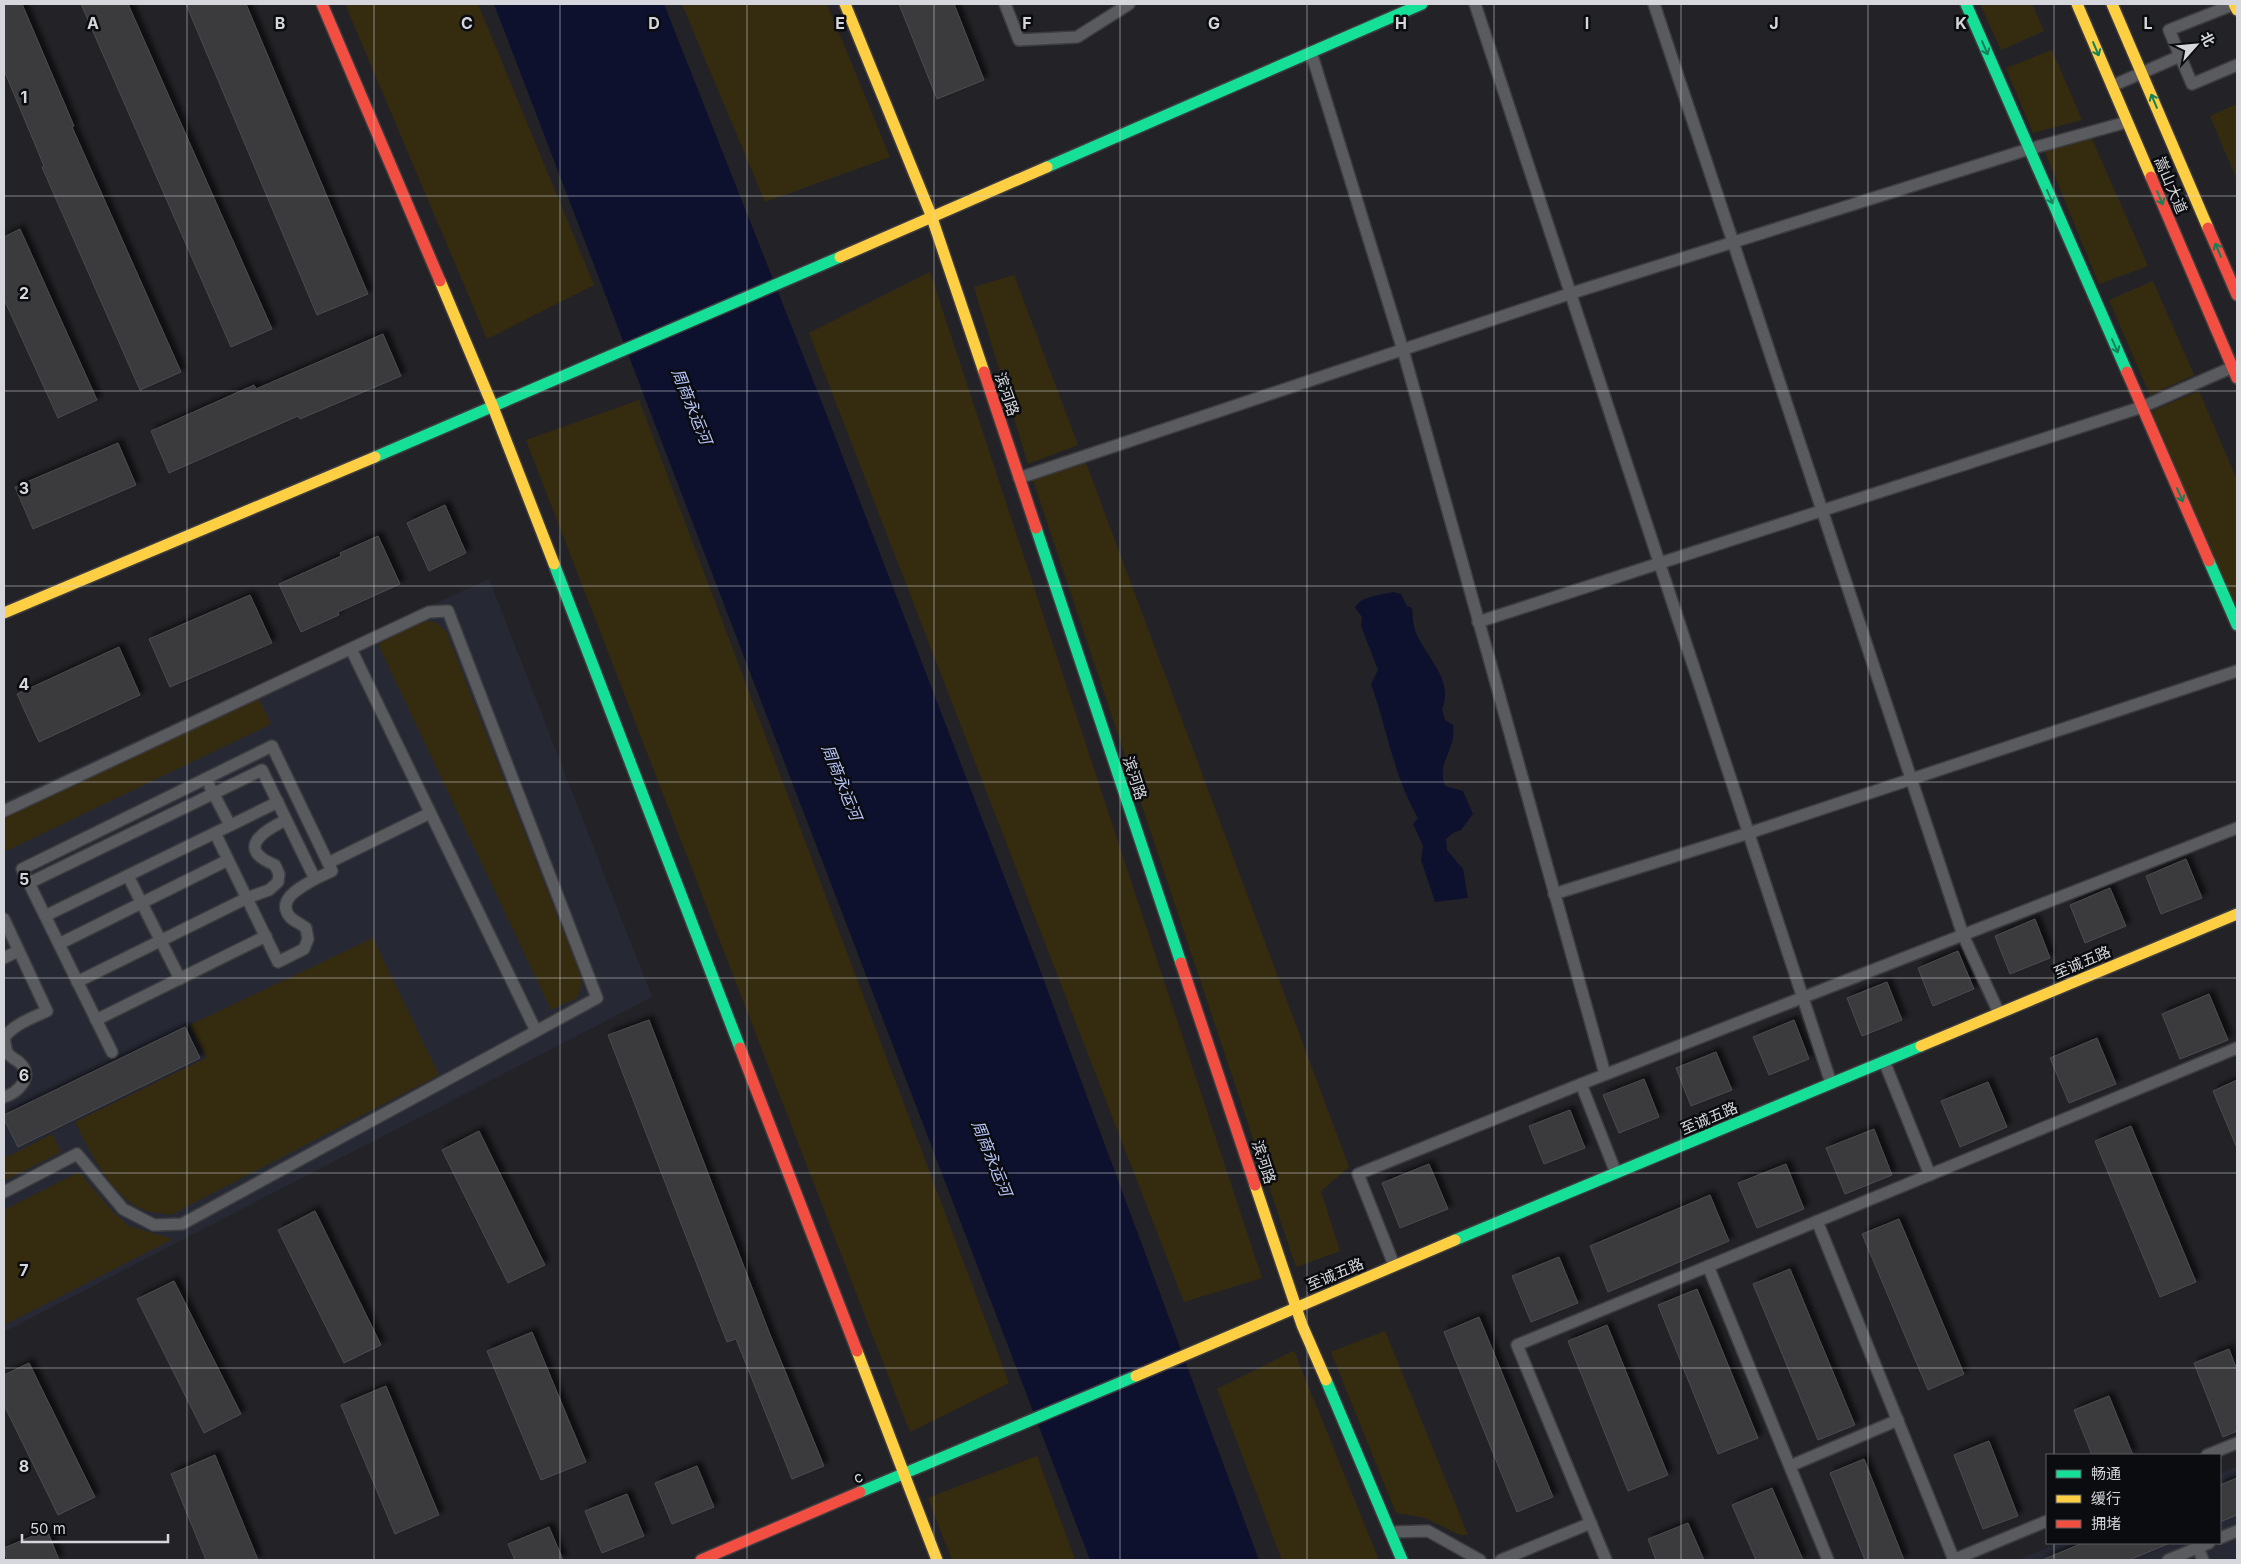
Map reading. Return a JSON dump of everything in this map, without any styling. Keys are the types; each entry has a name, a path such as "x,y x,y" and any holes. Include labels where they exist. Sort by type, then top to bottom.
{"street":[{"path":"322,4 493,406 937,1560"},
{"name":"滨河路","path":"845,4 931,215 1296,1306 1402,1560"},
{"path":"4,613 493,406 1422,4"},
{"path":"1966,4 2237,626"},
{"name":"嵩山大道","path":"2076,4 2234,364"},
{"name":"嵩山大道","path":"2112,4 2237,295"},
{"name":"至诚五路","path":"1026,1421 1192,1353 1296,1306 2237,914"},
{"name":"c","path":"701,1560 1026,1421"}],"lane":[{"path":"1005,4 1020,40 1077,37 1128,4"},
{"path":"1475,4 1572,293 1831,1083"},
{"path":"1654,4 1963,935 1999,1013"},
{"path":"2236,6 2170,30 2192,84 2237,65"},
{"path":"1311,51 1403,350 1605,1074"},
{"path":"2112,86 2180,56"},
{"path":"1019,478 1572,293 2029,149 2127,122"},
{"path":"1478,622 2142,407 2234,364"},
{"path":"4,811 429,612 448,611 596,998 182,1224 154,1225 124,1209 77,1154 4,1192"},
{"path":"351,649 536,1031"},
{"path":"1554,894 1749,833 2237,671"},
{"path":"112,1052 22,869 272,746 332,871 315,879 288,898 287,912 292,919 306,928 308,939 304,949 278,962 215,833"},
{"path":"29,883 262,770 315,879"},
{"path":"206,778 230,825"},
{"path":"45,916 278,802"},
{"path":"328,863 430,813"},
{"path":"77,982 247,898 270,890 278,882 279,874 275,865 260,857 256,849 257,839 263,832 286,820"},
{"path":"1394,1265 1358,1174 1605,1074 2237,828"},
{"path":"59,944 228,860"},
{"path":"128,876 180,979"},
{"path":"4,919 7,933 18,950 47,1011 20,1024 4,1038 7,1053 21,1064 25,1079 20,1088 11,1095 4,1097"},
{"path":"96,1020 266,936"},
{"path":"4,958 18,950"},
{"path":"1606,1560 1517,1345 2237,1048"},
{"path":"1884,1061 1930,1175"},
{"path":"1581,1084 1616,1173"},
{"path":"1818,1221 1953,1560 2046,1521"},
{"path":"1708,1266 1828,1560"},
{"path":"1790,1466 1898,1420"},
{"path":"2210,1454 2237,1443"},
{"path":"1501,1560 1591,1523"},
{"path":"1390,1532 1428,1531 1480,1560"},
{"path":"2221,1538 2237,1531"},
{"path":"2168,1560 2207,1544"},
{"path":"2198,1548 2203,1560"}],"shaded area":[{"path":"345,4 478,4 594,285 487,339"},
{"path":"682,4 827,4 890,157 765,202"},
{"path":"1980,4 2032,4 2044,31 2001,50"},
{"path":"2052,50 2082,120 2033,133 2006,68"},
{"path":"2237,104 2237,180 2210,116"},
{"path":"2091,137 2148,266 2099,284 2043,147"},
{"path":"930,272 1262,1278 1184,1302 809,333"},
{"path":"1014,275 1078,445 1028,464 974,287"},
{"path":"2153,281 2194,375 2150,395 2109,300"},
{"path":"2199,391 2237,480 2237,614 2150,412"},
{"path":"639,400 1009,1383 910,1432 526,440"},
{"path":"1086,463 1349,1167 1321,1191 1340,1251 1296,1267 1033,480"},
{"path":"489,579 652,997 4,1332 4,801"},
{"path":"423,621 435,622 446,631 579,972 582,983 577,998 551,1010 378,644"},
{"path":"259,699 271,724 4,852 4,817"},
{"path":"373,938 439,1075 171,1215 144,1210 122,1196 103,1172 75,1122 206,1058 190,1025"},
{"path":"52,1134 61,1152 4,1181 4,1152 7,1157"},
{"path":"79,1172 111,1210 129,1226 173,1239 4,1325 4,1210"},
{"path":"1385,1331 1468,1535 1460,1535 1425,1518 1396,1513 1331,1352"},
{"path":"1293,1351 1379,1560 1282,1560 1217,1389"},
{"path":"1037,1456 1075,1560 952,1560 928,1498"},
{"path":"2237,1466 2237,1560 2018,1560 2057,1544 2221,1544 2221,1474"}],"water":[{"name":"周商永运河","path":"494,4 664,4 826,413 1036,959 1259,1560 1090,1560"},
{"path":"1393,592 1401,594 1407,606 1412,608 1416,632 1438,670 1445,689 1442,709 1445,720 1453,725 1453,734 1443,770 1445,786 1463,791 1473,814 1461,830 1453,833 1446,839 1447,850 1463,869 1468,898 1435,902 1421,860 1423,846 1413,824 1418,818 1397,769 1371,684 1378,670 1361,626 1362,617 1355,608 1366,598"}],"building":[{"path":"4,4 22,4 74,126 72,127 181,372 140,390 42,167 44,166 4,70"},
{"path":"81,4 128,4 272,329 231,347"},
{"path":"186,4 246,4 368,294 317,315"},
{"path":"899,4 954,4 984,80 937,99"},
{"path":"20,229 97,400 58,418 4,299 4,237"},
{"path":"383,334 401,376 300,419 298,416 169,473 151,431 254,385 256,389"},
{"path":"118,443 136,485 33,529 15,487"},
{"path":"445,505 466,553 429,571 407,523"},
{"path":"378,536 400,584 338,612 339,615 301,632 279,584 341,556 340,553"},
{"path":"250,595 272,643 170,687 149,639"},
{"path":"119,647 140,695 39,742 17,694"},
{"path":"2186,859 2202,898 2161,914 2146,876"},
{"path":"2110,888 2126,926 2085,943 2070,905"},
{"path":"2035,919 2050,958 2010,974 1995,936"},
{"path":"1958,951 1974,989 1933,1006 1918,968"},
{"path":"1887,982 1902,1020 1862,1036 1847,998"},
{"path":"2209,994 2228,1040 2180,1059 2162,1014"},
{"path":"649,1020 769,1332 824,1466 792,1479 736,1339 727,1342 608,1035"},
{"path":"1794,1020 1809,1059 1769,1075 1753,1037"},
{"path":"185,1027 200,1058 18,1147 4,1119 4,1115"},
{"path":"2097,1038 2116,1084 2069,1103 2050,1058"},
{"path":"1716,1052 1732,1090 1691,1106 1676,1068"},
{"path":"1644,1079 1659,1117 1619,1133 1603,1095"},
{"path":"2237,1080 2237,1148 2213,1091"},
{"path":"1988,1082 2007,1127 1960,1147 1941,1101"},
{"path":"1570,1110 1585,1148 1544,1164 1529,1126"},
{"path":"2131,1126 2196,1282 2160,1297 2095,1141"},
{"path":"1874,1129 1892,1175 1845,1194 1826,1148"},
{"path":"479,1131 545,1265 508,1283 442,1150"},
{"path":"1429,1164 1448,1209 1400,1228 1382,1183"},
{"path":"1786,1164 1804,1209 1757,1228 1738,1183"},
{"path":"1710,1195 1729,1241 1608,1292 1590,1246"},
{"path":"315,1211 381,1345 344,1363 278,1230"},
{"path":"1899,1219 1964,1374 1928,1390 1862,1234"},
{"path":"1559,1257 1578,1303 1531,1322 1512,1276"},
{"path":"1790,1269 1855,1425 1818,1440 1753,1284"},
{"path":"174,1281 241,1414 204,1433 137,1299"},
{"path":"1697,1289 1758,1438 1718,1454 1658,1305"},
{"path":"1479,1317 1553,1497 1517,1512 1444,1332"},
{"path":"1607,1325 1668,1475 1628,1491 1568,1341"},
{"path":"532,1332 586,1462 541,1480 487,1351"},
{"path":"2229,1349 2237,1370 2237,1431 2223,1437 2194,1363"},
{"path":"29,1363 95,1497 58,1515 4,1405 4,1375"},
{"path":"386,1386 439,1515 395,1534 341,1405"},
{"path":"2109,1396 2133,1454 2092,1454 2074,1410"},
{"path":"1989,1441 2018,1516 1983,1529 1954,1455"},
{"path":"215,1455 258,1560 206,1560 171,1474"},
{"path":"1864,1459 1904,1560 1865,1560 1830,1473"},
{"path":"697,1466 714,1507 672,1524 655,1483"},
{"path":"2237,1478 2237,1515 2221,1522 2221,1485"},
{"path":"1772,1488 1803,1560 1756,1560 1732,1505"},
{"path":"627,1494 644,1536 602,1553 585,1511"},
{"path":"1688,1523 1704,1560 1656,1560 1648,1539"},
{"path":"549,1527 563,1560 515,1560 508,1544"},
{"path":"47,1530 59,1560 7,1560 4,1548"},
{"path":"2081,1544 2168,1544 2129,1560 2042,1560"}],"traffic: fast":[{"path":"1047,167 1422,4"},
{"path":"1966,4 2127,372"},
{"path":"375,457 840,257"},
{"path":"1036,528 1181,963"},
{"path":"2209,561 2237,625"},
{"path":"554,564 740,1048"},
{"path":"1455,1240 1921,1046"},
{"path":"860,1492 1136,1376"},
{"path":"1326,1380 1402,1560"}],"traffic: slow":[{"path":"845,4 931,215 984,372"},
{"path":"2077,4 2151,177"},
{"path":"2112,4 2208,228"},
{"path":"2234,4 2237,10"},
{"path":"840,257 1047,167"},
{"path":"440,281 493,407 554,564"},
{"path":"4,613 375,457"},
{"path":"1921,1046 2237,914"},
{"path":"1255,1185 1302,1325 1326,1380"},
{"path":"1136,1376 1455,1240"},
{"path":"857,1351 937,1560"}],"traffic: jam":[{"path":"322,4 440,281"},
{"path":"2151,177 2237,378"},
{"path":"2208,228 2237,295"},
{"path":"984,372 1036,528"},
{"path":"2127,372 2209,561"},
{"path":"1181,963 1255,1185"},
{"path":"740,1048 857,1351"},
{"path":"701,1560 860,1492"}]}
